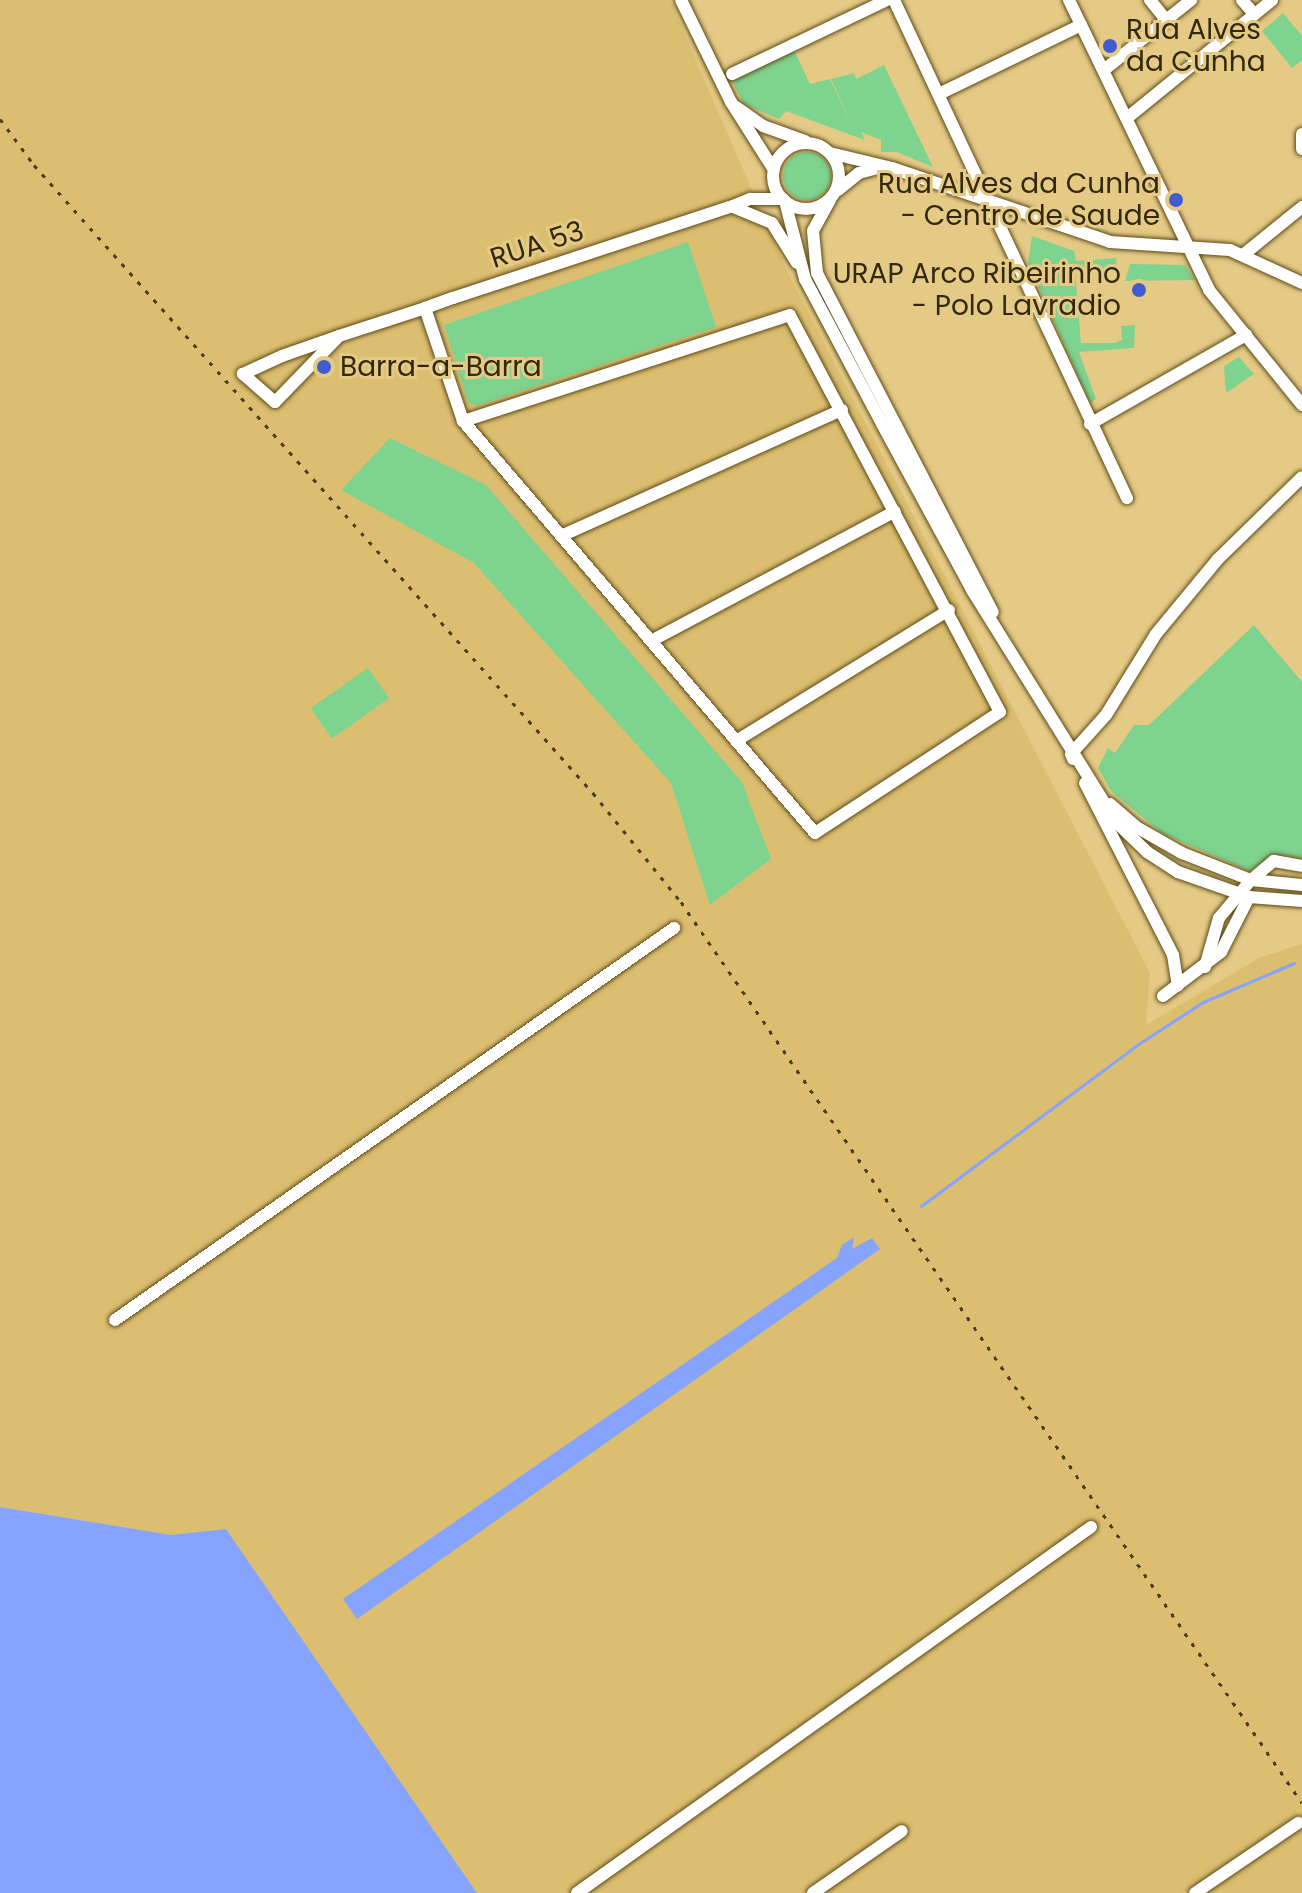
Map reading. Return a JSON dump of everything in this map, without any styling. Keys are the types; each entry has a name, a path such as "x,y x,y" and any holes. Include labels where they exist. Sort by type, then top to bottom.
{"street":[{"path":"681,0 731,102 774,171 805,279"},
{"path":"732,74 887,0"},
{"path":"894,0 1127,498"},
{"path":"1069,0 1209,290 1302,405"},
{"path":"1150,0 1167,21"},
{"path":"1104,70 1191,0"},
{"path":"1242,0 1254,14"},
{"path":"1127,118 1272,0"},
{"path":"939,94 1081,25"},
{"path":"731,102 763,126 830,153 892,168 1110,242 1187,244 1243,255 1302,283"},
{"path":"1302,134 1302,149"},
{"path":"774,171 791,147 810,143"},
{"path":"830,153 839,171 833,196 813,231 817,273 1032,690"},
{"path":"784,200 813,209 859,173 892,168"},
{"name":"RUA 53","path":"750,199 774,171"},
{"name":"RUA 53","path":"339,336 275,402 243,374 339,336 750,199 784,200"},
{"path":"730,207 772,223 805,279 972,590 1071,754 1173,955 1178,986"},
{"path":"1243,255 1302,207"},
{"path":"425,308 463,421 815,833 1000,712 949,610 790,315 463,421"},
{"path":"1090,424 1246,335"},
{"path":"561,536 842,410"},
{"path":"1071,754 1106,715 1156,634 1218,559 1302,477"},
{"path":"651,641 895,511"},
{"path":"736,741 949,610"},
{"path":"1071,754 1102,796 1117,823 1161,863 1243,895 1302,901"},
{"path":"1102,796 1167,847 1251,880 1302,885"},
{"path":"1163,996 1205,967 1219,918 1243,895 1251,880 1274,861 1302,866"},
{"path":"115,1320 674,928"},
{"path":"577,1893 1091,1527"},
{"path":"1195,1893 1298,1823"},
{"path":"813,1893 902,1831"}],"shaded area":[{"path":"0,0 670,0 787,271 1150,973 1146,1025 1259,958 1302,944 1302,1893 477,1893 226,1529 171,1535 0,1507"}],"green space":[{"path":"1283,13 1302,36 1302,60 1292,68 1262,31"},
{"path":"794,50 810,84 830,79 856,133 831,79 854,73 856,79 884,65 933,167 897,152 881,152 881,140 861,132 865,140 786,111 779,119 744,104 732,81"},
{"path":"807,152 824,159 831,176 824,193 807,200 790,193 783,176 790,159"},
{"path":"1032,236 1074,251 1076,261 1116,258 1117,267 1075,271 1081,343 1115,343 1122,340 1121,326 1135,325 1134,348 1079,352 1096,399 1090,403 1028,263"},
{"path":"688,242 716,327 476,406 468,402 444,325"},
{"path":"1130,264 1185,265 1195,280 1125,281"},
{"path":"1239,357 1254,374 1226,393 1224,366"},
{"path":"390,438 486,485 742,782 771,859 710,905 671,783 474,563 341,490"},
{"path":"1254,625 1302,682 1302,858 1273,854 1250,871 1163,834 1112,792 1098,768 1108,748 1115,753 1134,725 1149,725"},
{"path":"368,668 389,698 332,738 311,708"}],"water":[{"path":"854,1237 852,1249 872,1238 880,1249 357,1619 343,1599 837,1258 842,1245"},
{"path":"0,1507 171,1535 226,1529 477,1893 0,1893"}],"waterway":[{"path":"921,1206 1140,1043 1203,1002 1294,963"}],"railway":[{"path":"0,119 34,165 593,793 681,902 1302,1803"}],"place":[{"name":"Rua Alves da Cunha","path":"1110,46"},
{"name":"Rua Alves da Cunha - Centro de Saude","path":"1176,200"},
{"name":"URAP Arco Ribeirinho - Polo Lavradio","path":"1139,290"},
{"name":"Barra-a-Barra","path":"324,367"}]}
